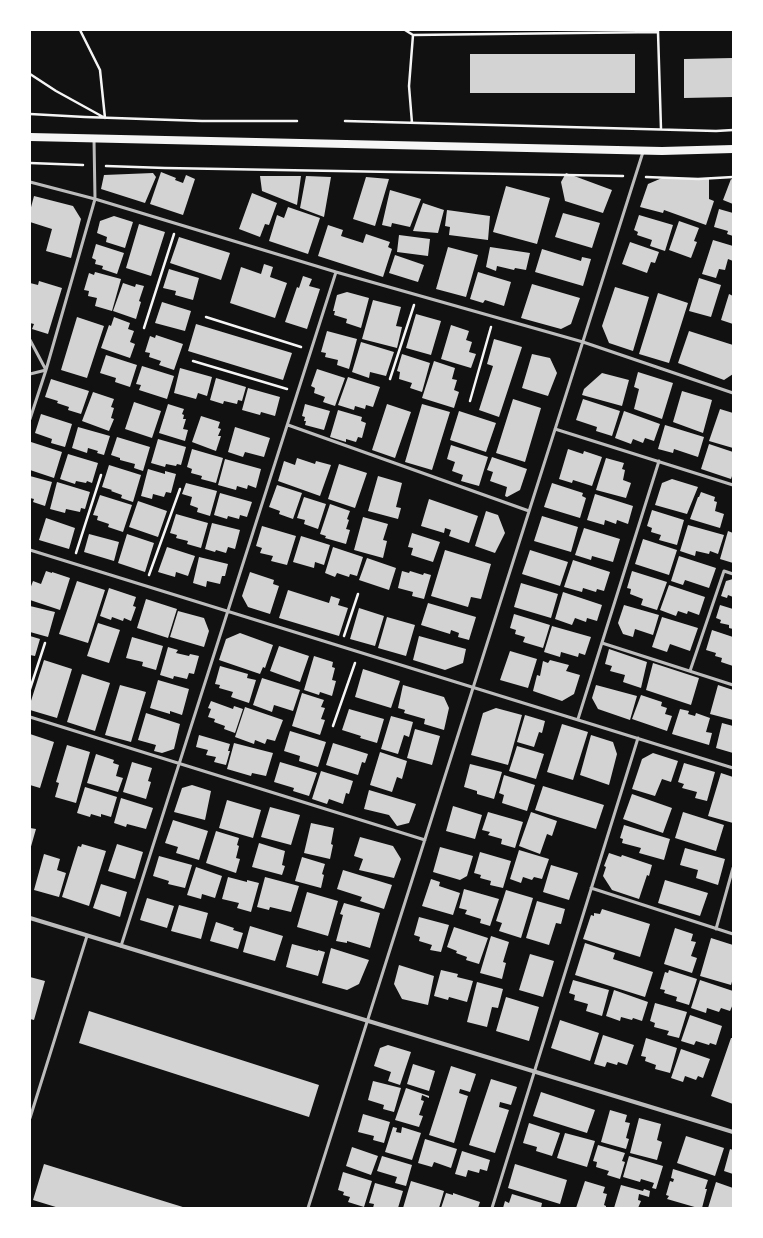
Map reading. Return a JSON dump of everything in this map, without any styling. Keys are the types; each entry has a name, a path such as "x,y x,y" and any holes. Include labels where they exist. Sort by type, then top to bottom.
{"main road":[{"path":"30,137 644,150 733,149"}],"street":[{"path":"30,918 733,1132"}],"lane":[{"path":"30,419 46,370 95,199 94,139"},
{"path":"308,1208 644,150"},
{"path":"30,182 95,199 336,272 583,342 733,393"},
{"path":"121,946 336,272"},
{"path":"30,340 46,370"},
{"path":"30,374 46,370"},
{"path":"288,426 529,511"},
{"path":"555,429 733,485"},
{"path":"578,719 659,462"},
{"path":"30,550 733,768"},
{"path":"690,671 724,571 733,574"},
{"path":"602,643 733,685"},
{"path":"30,717 425,840"},
{"path":"492,1208 638,738"},
{"path":"716,929 733,868"},
{"path":"591,888 733,934"},
{"path":"30,1118 87,936"}],"path":[{"path":"80,30 100,70 105,118"},
{"path":"405,30 413,35 658,31 661,129"},
{"path":"412,123 409,86 413,35"},
{"path":"30,74 56,91 105,118"},
{"path":"30,114 105,118 297,121"},
{"path":"345,121 716,131 733,130"},
{"path":"30,163 165,168 636,176 698,179 733,177"},
{"path":"144,328 177,224"},
{"path":"390,379 417,295"},
{"path":"470,402 494,317"},
{"path":"206,318 312,350"},
{"path":"193,362 298,393"},
{"path":"73,563 101,476"},
{"path":"145,585 180,489"},
{"path":"340,646 358,594"},
{"path":"30,689 45,643"},
{"path":"333,726 358,652"}],"building":[{"path":"470,54 635,54 635,93 470,93"},
{"path":"733,58 733,97 684,98 684,59"},
{"path":"161,172 176,178 175,180 183,183 186,175 195,179 183,215 150,204"},
{"path":"153,173 156,177 145,203 101,189 104,175"},
{"path":"566,173 612,190 603,213 565,201 561,182"},
{"path":"260,176 301,176 297,205 262,191"},
{"path":"306,176 331,177 324,217 300,208"},
{"path":"366,177 389,179 375,226 353,219"},
{"path":"662,178 709,179 709,199 714,201 706,225 664,210 663,213 640,207 648,184"},
{"path":"731,179 733,180 733,204 723,200"},
{"path":"506,186 550,198 537,244 493,232"},
{"path":"390,190 421,199 410,227 392,223 391,227 382,225"},
{"path":"252,193 277,203 269,225 265,224 260,237 239,229"},
{"path":"34,196 73,206 81,219 71,258 46,251 52,229 30,222 30,211"},
{"path":"423,203 444,210 438,233 413,231"},
{"path":"288,207 320,218 308,254 269,241 277,215 284,218"},
{"path":"719,209 733,213 733,236 727,234 728,231 714,227"},
{"path":"447,210 490,216 488,240 449,235 450,227 445,226"},
{"path":"563,213 600,223 592,248 555,237"},
{"path":"639,215 673,225 665,251 650,246 652,240 637,235 638,232 634,230"},
{"path":"114,216 133,222 125,248 106,242 107,237 97,233 100,221"},
{"path":"679,221 699,228 694,241 697,242 691,258 669,250"},
{"path":"139,224 165,232 151,276 126,268"},
{"path":"328,225 343,230 341,236 363,243 366,234 390,242 388,247 392,249 383,277 318,256"},
{"path":"399,235 430,239 428,256 397,252"},
{"path":"179,237 230,253 221,280 170,263"},
{"path":"713,240 733,246 733,261 728,259 725,270 719,269 716,278 702,274"},
{"path":"630,242 659,252 655,263 651,262 647,273 622,264"},
{"path":"96,244 124,253 117,274 102,269 103,266 95,264 96,260 92,258"},
{"path":"448,247 478,255 466,297 436,289"},
{"path":"490,247 530,253 526,270 515,268 514,270 497,266 496,271 486,267"},
{"path":"542,249 581,261 582,257 591,259 583,286 535,272"},
{"path":"395,255 424,265 418,282 389,273"},
{"path":"264,264 273,267 270,277 287,283 275,318 230,303 241,267 261,274"},
{"path":"169,269 199,278 193,300 175,295 176,291 163,288"},
{"path":"95,272 121,279 112,311 95,306 97,298 88,296 89,291 84,290 89,273 94,275"},
{"path":"478,272 511,282 504,306 485,300 483,303 470,299"},
{"path":"303,276 312,279 309,286 320,289 307,329 285,322 297,287 299,288"},
{"path":"699,278 721,285 711,317 689,311"},
{"path":"39,281 62,288 48,334 32,329 34,324 30,323 30,283 38,285"},
{"path":"123,283 135,287 136,284 144,286 139,301 141,302 136,319 113,311"},
{"path":"532,284 580,298 571,324 561,329 521,318"},
{"path":"615,287 649,297 633,351 609,343 602,326"},
{"path":"347,292 369,298 361,328 346,323 347,319 334,315 335,311 333,311 337,295"},
{"path":"658,293 688,303 669,363 639,354"},
{"path":"729,294 733,296 733,324 721,320"},
{"path":"373,300 401,307 396,326 402,327 397,348 362,339"},
{"path":"162,302 191,311 185,331 155,323"},
{"path":"416,314 441,321 431,355 406,348"},
{"path":"77,317 104,326 87,378 61,370"},
{"path":"114,317 130,323 128,329 134,331 130,342 135,344 130,358 101,348 109,325 111,326"},
{"path":"196,324 292,353 283,380 188,351"},
{"path":"451,325 469,331 466,340 472,342 469,352 476,354 471,368 441,359"},
{"path":"327,331 357,339 349,369 337,365 338,360 325,357 326,353 321,352"},
{"path":"689,331 733,345 733,374 724,380 678,363"},
{"path":"156,335 183,344 174,370 159,365 161,361 149,357 150,353 145,352 150,336 155,338"},
{"path":"494,339 522,347 499,417 479,410 493,366 487,364"},
{"path":"361,342 394,352 386,376 370,372 369,378 352,372"},
{"path":"402,354 430,363 422,392 410,388 412,383 399,379 400,372 397,371"},
{"path":"532,354 550,358 557,373 548,396 522,388"},
{"path":"106,355 137,365 130,387 115,382 116,378 100,373"},
{"path":"434,361 455,368 452,379 457,380 454,390 459,392 454,408 422,398"},
{"path":"142,366 174,376 167,399 139,390 141,385 136,384"},
{"path":"180,368 212,377 207,396 198,393 196,399 174,393"},
{"path":"317,369 345,378 335,406 323,402 325,397 314,393 315,388 311,386"},
{"path":"638,372 673,383 662,419 634,409 639,389 634,387"},
{"path":"602,373 629,380 622,406 582,395 584,389"},
{"path":"348,377 380,387 373,407 366,405 365,409 355,406 354,410 338,405"},
{"path":"216,378 246,387 242,401 238,400 237,404 224,401 223,404 210,400"},
{"path":"51,379 89,391 81,414 68,410 69,407 57,403 58,401 45,397"},
{"path":"248,388 280,397 275,416 261,412 260,415 242,410"},
{"path":"682,391 712,400 703,433 673,422"},
{"path":"93,392 114,399 111,407 114,408 111,418 114,419 109,431 82,421"},
{"path":"513,399 541,408 525,462 496,453"},
{"path":"583,399 620,411 612,436 596,431 597,427 576,420"},
{"path":"134,402 161,411 152,438 125,429"},
{"path":"168,404 184,409 182,414 184,415 183,419 186,419 183,429 188,430 185,441 159,433"},
{"path":"305,404 330,411 324,430 305,425 305,417 302,416"},
{"path":"387,404 411,412 395,458 372,450"},
{"path":"422,404 450,412 432,470 405,462"},
{"path":"720,409 733,413 733,448 709,441"},
{"path":"338,410 362,417 361,421 366,423 362,438 358,437 356,442 346,439 346,442 330,437"},
{"path":"459,411 496,423 486,452 450,440"},
{"path":"624,411 660,424 654,441 645,438 643,443 633,439 631,444 615,438"},
{"path":"41,414 72,424 65,447 51,443 52,439 35,433"},
{"path":"201,416 220,422 218,428 221,429 218,436 221,436 216,451 192,442"},
{"path":"665,425 704,437 698,457 674,449 673,453 658,449"},
{"path":"78,427 110,436 104,455 97,453 98,451 88,448 87,453 72,448"},
{"path":"235,427 270,438 264,457 245,452 243,457 228,452"},
{"path":"117,437 150,447 143,471 134,468 135,464 120,460 120,458 111,455"},
{"path":"158,439 186,447 181,465 177,464 176,466 166,464 165,467 151,463"},
{"path":"31,442 62,452 54,478 30,470"},
{"path":"709,444 733,452 733,473 731,479 701,469"},
{"path":"451,445 488,457 479,486 461,481 463,475 452,471 455,462 447,459"},
{"path":"192,449 223,458 216,483 201,479 202,476 191,473 192,469 187,467"},
{"path":"568,449 583,454 584,451 602,457 592,486 573,480 572,483 559,479"},
{"path":"68,454 98,463 92,483 87,481 86,483 76,481 75,484 60,479"},
{"path":"492,457 527,469 520,490 507,497 505,496 507,487 490,481 493,472 487,470"},
{"path":"297,458 315,464 316,461 331,465 320,496 278,481 284,461 295,465"},
{"path":"606,458 624,463 622,469 625,470 623,480 631,483 626,498 596,490"},
{"path":"225,459 261,469 256,488 248,485 247,489 237,486 236,490 218,485"},
{"path":"339,464 367,473 355,508 328,499"},
{"path":"109,465 141,475 133,502 121,498 122,495 111,491 112,490 102,487"},
{"path":"148,469 165,474 165,471 176,474 171,493 166,492 164,497 153,494 152,499 141,496"},
{"path":"30,476 52,482 45,506 33,502 34,499 30,498"},
{"path":"378,476 402,483 396,507 401,508 398,519 368,511"},
{"path":"672,479 698,487 687,514 655,505 662,483"},
{"path":"57,482 90,492 85,509 81,508 80,512 66,509 65,513 50,509"},
{"path":"186,483 217,491 210,516 197,512 198,508 190,505 192,497 182,494"},
{"path":"552,483 583,493 582,496 586,498 580,518 544,507"},
{"path":"277,485 302,493 293,519 279,514 280,511 269,507"},
{"path":"701,492 715,497 714,501 717,502 715,511 724,514 720,528 690,519"},
{"path":"220,493 252,502 247,517 240,515 239,519 228,516 227,519 214,515"},
{"path":"595,494 633,506 628,524 617,520 616,524 605,520 604,525 587,520"},
{"path":"100,495 132,505 123,532 108,527 109,524 97,520 98,516 93,515"},
{"path":"304,497 326,504 318,529 304,524 305,520 297,518"},
{"path":"429,499 478,516 469,543 449,536 451,530 445,528 444,533 421,526"},
{"path":"138,501 167,511 158,537 129,527"},
{"path":"330,504 350,511 346,529 350,530 346,544 325,538 326,536 320,534"},
{"path":"652,510 684,520 677,545 659,540 661,535 651,532 652,528 647,526"},
{"path":"486,511 498,515 505,533 495,553 475,546"},
{"path":"176,514 208,523 201,548 187,544 188,541 176,538 177,535 170,533"},
{"path":"542,516 578,527 571,552 534,541"},
{"path":"363,517 388,524 383,540 387,541 383,558 354,550"},
{"path":"46,518 75,528 69,549 39,540"},
{"path":"212,523 240,530 235,549 228,547 226,553 205,549"},
{"path":"688,525 724,535 718,554 710,551 709,554 696,551 695,556 680,551"},
{"path":"262,526 296,536 287,565 271,561 273,556 260,553 262,548 256,546"},
{"path":"584,528 620,539 613,562 592,556 591,560 575,555"},
{"path":"728,531 733,533 733,563 720,559"},
{"path":"412,533 440,542 433,562 411,555 413,548 408,547"},
{"path":"89,534 119,542 114,561 84,552"},
{"path":"127,534 154,543 145,572 118,563"},
{"path":"301,536 330,545 324,565 315,562 314,568 293,562"},
{"path":"643,539 677,550 669,575 635,564"},
{"path":"167,547 195,556 188,576 176,572 175,577 158,572"},
{"path":"333,547 363,557 357,576 350,574 349,577 337,573 335,577 325,573"},
{"path":"445,550 491,564 481,599 471,597 468,607 431,596"},
{"path":"530,550 568,562 560,586 522,574"},
{"path":"679,556 716,568 709,588 685,580 683,585 671,581"},
{"path":"199,557 228,564 225,576 222,576 220,584 207,581 206,587 193,583"},
{"path":"367,558 396,568 389,590 359,580"},
{"path":"573,560 610,572 604,591 597,589 596,592 583,588 582,592 564,587"},
{"path":"46,571 70,578 60,610 30,600 30,589 33,581 41,584"},
{"path":"402,571 431,575 424,599 412,596 413,592 398,588"},
{"path":"632,571 667,582 657,610 641,605 643,599 630,594 631,589 627,588"},
{"path":"250,572 274,580 273,584 279,586 270,614 248,607 242,596"},
{"path":"733,579 733,597 728,595 727,598 721,596 726,581"},
{"path":"77,581 105,590 88,643 59,634"},
{"path":"521,583 558,594 551,618 514,607"},
{"path":"669,585 705,597 699,615 688,611 687,614 678,611 676,616 660,610"},
{"path":"109,588 136,597 133,606 136,607 131,621 124,618 123,621 112,617 111,620 100,616"},
{"path":"288,590 329,603 331,596 340,599 338,605 348,608 339,636 279,618"},
{"path":"563,592 602,605 597,621 587,618 586,622 575,618 572,625 555,619"},
{"path":"146,599 177,609 168,638 137,628"},
{"path":"428,603 476,617 469,640 458,637 459,633 451,630 450,634 421,625"},
{"path":"624,605 659,615 653,635 635,629 633,637 623,634 618,623"},
{"path":"720,605 733,609 733,629 729,628 729,625 720,623 721,620 716,618"},
{"path":"30,606 55,612 48,637 30,632"},
{"path":"359,608 384,616 375,646 350,639"},
{"path":"178,611 204,618 209,631 204,647 170,637"},
{"path":"514,614 550,625 543,648 523,642 525,637 515,634 516,630 510,628"},
{"path":"387,617 415,625 406,656 378,648"},
{"path":"662,617 698,628 690,651 670,644 667,652 652,647"},
{"path":"98,623 120,630 109,663 87,656"},
{"path":"552,626 591,637 585,655 579,653 578,657 561,652 560,657 544,652"},
{"path":"712,630 733,637 733,666 721,662 722,658 715,656 716,653 706,650"},
{"path":"240,633 273,645 265,668 263,667 260,674 219,660 226,639"},
{"path":"30,636 40,639 35,656 30,655"},
{"path":"419,636 466,649 463,663 445,670 413,660"},
{"path":"132,637 163,646 156,670 142,666 143,662 126,658"},
{"path":"279,646 309,656 300,682 270,671"},
{"path":"168,647 178,650 176,653 189,656 190,654 199,656 194,674 189,673 187,679 174,676 173,679 160,675"},
{"path":"609,649 647,662 641,688 623,682 625,675 610,671 612,666 605,664"},
{"path":"510,651 537,659 528,688 500,680"},
{"path":"314,656 333,662 332,667 335,668 332,680 336,681 332,696 320,692 319,695 304,690"},
{"path":"44,660 72,669 57,718 30,710 30,704"},
{"path":"550,660 569,665 566,671 580,675 574,694 562,701 533,691 537,675 540,676 543,661 548,663"},
{"path":"653,663 699,678 691,705 646,690"},
{"path":"220,666 248,674 247,678 256,680 249,703 231,697 233,692 219,688 220,685 215,684"},
{"path":"363,669 400,681 391,708 355,697"},
{"path":"82,674 110,683 95,731 67,722"},
{"path":"262,678 300,690 293,711 274,705 272,712 253,705"},
{"path":"158,680 189,689 182,715 170,711 170,714 150,708"},
{"path":"120,685 146,692 131,742 105,735"},
{"path":"403,685 444,697 449,708 444,730 424,724 425,719 404,713 405,710 398,708"},
{"path":"596,685 637,696 630,720 598,709 592,698"},
{"path":"718,685 733,690 733,720 710,714"},
{"path":"302,693 324,700 321,707 325,708 321,719 325,720 320,735 292,726"},
{"path":"641,695 662,702 661,706 667,708 665,714 672,716 667,731 632,719"},
{"path":"211,701 233,709 234,706 243,709 235,733 224,729 225,726 214,722 215,719 208,717 211,709 208,708"},
{"path":"245,707 283,720 275,741 267,739 265,744 255,740 254,744 235,737"},
{"path":"496,708 522,715 508,765 471,755 483,713"},
{"path":"349,709 384,719 377,743 360,738 361,736 342,730"},
{"path":"680,709 689,711 688,714 695,716 696,713 710,718 706,732 712,733 709,745 672,734"},
{"path":"146,713 180,724 174,749 162,753 154,751 156,745 138,740"},
{"path":"525,715 545,721 542,733 539,732 534,747 517,742"},
{"path":"391,716 413,722 409,737 404,735 398,754 381,749"},
{"path":"722,723 733,726 733,753 716,748"},
{"path":"562,724 588,732 573,780 547,772"},
{"path":"415,729 440,736 432,765 407,758"},
{"path":"290,731 326,742 318,767 299,761 300,756 284,751"},
{"path":"30,734 54,742 40,788 30,785"},
{"path":"199,735 230,744 228,751 230,751 226,765 214,762 216,757 206,755 208,750 196,747"},
{"path":"591,735 613,742 617,754 609,785 580,775"},
{"path":"234,743 273,753 266,776 252,773 251,776 227,769"},
{"path":"333,743 368,754 365,763 362,762 358,775 326,765"},
{"path":"67,745 90,752 76,803 55,797 59,783 56,782"},
{"path":"517,746 544,754 536,779 509,771"},
{"path":"380,752 407,761 402,779 397,777 392,792 370,785"},
{"path":"653,753 678,761 671,782 662,779 655,796 632,789 642,759"},
{"path":"96,754 114,760 113,763 119,765 116,776 123,778 118,792 87,783"},
{"path":"132,762 152,768 148,781 151,782 146,799 123,792"},
{"path":"280,762 317,773 309,796 293,791 294,788 274,782"},
{"path":"684,763 715,772 707,801 695,798 697,792 682,788 684,784 678,782"},
{"path":"470,764 502,772 494,799 477,794 477,791 464,787"},
{"path":"321,771 353,781 349,794 346,793 343,804 329,799 327,804 312,799"},
{"path":"721,773 733,777 733,823 708,816"},
{"path":"504,775 535,785 527,811 502,803 504,795 499,793"},
{"path":"192,785 211,791 205,820 174,812 182,788"},
{"path":"543,786 604,805 596,829 535,810"},
{"path":"85,787 117,797 111,817 101,814 101,817 91,814 90,817 77,813"},
{"path":"369,790 416,804 409,823 397,826 389,815 364,809"},
{"path":"632,794 672,808 663,833 623,819"},
{"path":"121,798 153,808 146,829 127,824 126,827 114,823"},
{"path":"227,800 261,810 253,838 219,828"},
{"path":"453,806 482,815 475,839 446,831"},
{"path":"270,807 300,815 291,845 261,837"},
{"path":"488,812 523,822 515,848 501,844 502,839 488,835 490,832 482,830"},
{"path":"531,812 557,821 552,836 547,834 540,854 519,846"},
{"path":"683,812 724,825 716,851 675,838"},
{"path":"173,820 208,831 199,860 176,853 178,847 165,843"},
{"path":"311,823 334,828 330,859 304,853"},
{"path":"624,825 670,839 664,860 639,853 641,848 622,843 623,839 620,838"},
{"path":"30,828 36,829 30,850"},
{"path":"216,831 239,838 236,858 240,859 236,873 206,863"},
{"path":"360,837 393,846 401,859 394,878 359,870 363,859 354,856"},
{"path":"259,843 285,851 282,865 285,866 282,875 252,867"},
{"path":"82,844 106,851 89,906 62,897 78,846 81,847"},
{"path":"117,844 143,852 135,879 108,871"},
{"path":"440,847 473,856 467,876 460,880 433,872"},
{"path":"685,848 725,859 718,885 696,878 698,870 680,865"},
{"path":"519,850 549,859 542,879 534,877 532,880 523,877 521,883 510,879"},
{"path":"480,852 511,861 503,888 490,885 491,881 480,878 481,875 474,873"},
{"path":"609,853 621,857 622,855 652,865 639,899 612,890 603,876 606,867 604,866"},
{"path":"44,854 60,859 57,870 66,873 59,897 34,890"},
{"path":"159,856 192,865 185,888 168,884 169,881 153,876"},
{"path":"302,857 325,864 322,874 324,875 321,888 295,881"},
{"path":"551,865 578,873 569,900 543,892"},
{"path":"196,867 222,876 215,898 202,894 201,899 187,895"},
{"path":"343,870 392,885 384,909 360,901 362,897 337,889"},
{"path":"228,877 247,882 247,880 259,883 251,912 237,908 239,903 222,899"},
{"path":"265,877 299,886 291,912 270,907 269,910 257,907"},
{"path":"431,879 440,882 439,886 460,893 453,915 422,906"},
{"path":"665,880 708,893 700,916 658,903"},
{"path":"101,884 127,892 120,917 93,908"},
{"path":"464,889 499,899 490,926 480,923 481,919 465,914 467,910 459,908"},
{"path":"506,890 533,898 521,938 499,931 502,923 496,921"},
{"path":"307,892 338,901 328,936 297,927"},
{"path":"147,898 174,906 167,928 140,920"},
{"path":"537,901 565,909 561,924 556,923 549,945 526,938"},
{"path":"344,903 380,913 370,948 347,941 347,943 336,941 343,915 340,914"},
{"path":"179,905 208,913 201,939 171,931"},
{"path":"602,909 650,924 640,957 583,939 591,915 594,916 594,913 600,914"},
{"path":"419,917 449,925 441,952 430,950 432,945 419,941 420,937 414,935"},
{"path":"216,922 234,928 233,930 243,933 238,949 210,941"},
{"path":"250,926 283,936 275,961 243,952"},
{"path":"454,927 488,938 479,964 466,960 467,957 456,953 457,951 447,947"},
{"path":"675,928 693,934 691,941 696,942 691,956 697,958 692,973 664,964"},
{"path":"491,936 509,942 503,962 506,963 502,979 480,973"},
{"path":"711,938 733,945 733,978 731,985 700,976"},
{"path":"585,943 615,953 613,959 653,972 645,997 575,975"},
{"path":"292,944 325,952 318,976 286,967"},
{"path":"331,948 369,960 359,984 347,990 322,983"},
{"path":"530,954 554,961 543,997 519,990"},
{"path":"399,965 434,976 428,1005 402,999 394,984"},
{"path":"441,970 458,974 457,977 473,981 467,1002 449,997 448,1000 434,996"},
{"path":"669,970 697,979 689,1005 676,1001 677,997 664,993 665,990 660,989 665,972 668,973"},
{"path":"30,977 45,981 34,1020 30,1019"},
{"path":"573,980 609,990 602,1016 586,1011 588,1004 574,1000 575,995 569,993"},
{"path":"700,980 733,991 733,1004 730,1011 721,1008 719,1012 707,1008 706,1013 691,1008"},
{"path":"477,982 503,989 498,1008 492,1007 487,1027 467,1022"},
{"path":"614,990 648,1002 642,1021 633,1018 632,1020 621,1017 620,1021 606,1016"},
{"path":"506,997 539,1007 529,1041 496,1031"},
{"path":"655,1003 687,1012 679,1038 667,1035 669,1031 654,1027 655,1023 650,1021"},
{"path":"89,1011 319,1085 309,1117 79,1043"},
{"path":"690,1015 722,1026 716,1045 710,1043 709,1045 696,1041 694,1045 681,1041"},
{"path":"560,1020 599,1033 590,1061 551,1048"},
{"path":"603,1035 634,1045 627,1065 618,1062 617,1065 607,1062 605,1067 594,1064"},
{"path":"646,1038 677,1048 670,1073 655,1069 656,1065 645,1061 646,1057 641,1056"},
{"path":"731,1038 733,1038 733,1104 711,1096"},
{"path":"388,1045 411,1052 400,1085 388,1081 391,1072 374,1066 380,1048"},
{"path":"681,1049 710,1059 703,1078 698,1076 696,1080 685,1076 683,1082 671,1078"},
{"path":"413,1064 435,1071 429,1091 407,1084"},
{"path":"451,1066 476,1074 470,1092 460,1089 459,1093 468,1096 454,1143 429,1135"},
{"path":"491,1079 517,1087 511,1105 500,1102 499,1107 509,1110 495,1153 469,1145"},
{"path":"373,1081 401,1088 394,1112 383,1109 384,1105 368,1100"},
{"path":"406,1088 429,1096 429,1098 422,1095 421,1100 424,1101 419,1115 423,1116 419,1127 395,1120"},
{"path":"541,1092 595,1110 587,1133 533,1116"},
{"path":"610,1110 627,1115 625,1122 630,1123 626,1138 629,1139 626,1149 601,1142"},
{"path":"363,1114 390,1122 384,1143 373,1140 374,1136 358,1132"},
{"path":"639,1118 661,1124 657,1140 662,1142 657,1160 630,1153"},
{"path":"529,1123 560,1133 552,1156 536,1151 537,1147 523,1143"},
{"path":"393,1127 397,1128 396,1132 401,1133 402,1127 421,1133 412,1160 385,1152"},
{"path":"565,1133 595,1141 587,1167 557,1158"},
{"path":"686,1136 724,1148 715,1176 677,1163"},
{"path":"425,1139 457,1149 451,1168 434,1162 432,1167 418,1163"},
{"path":"598,1145 625,1153 622,1161 625,1162 620,1179 607,1175 609,1171 596,1167 597,1162 593,1161"},
{"path":"352,1147 378,1156 371,1175 346,1166"},
{"path":"730,1149 733,1150 733,1174 724,1171"},
{"path":"462,1151 490,1160 487,1171 480,1169 479,1173 468,1170 466,1177 455,1174"},
{"path":"382,1156 412,1165 406,1186 395,1183 397,1177 377,1171"},
{"path":"629,1156 663,1166 656,1189 652,1188 654,1183 641,1179 640,1182 623,1177"},
{"path":"44,1164 186,1208 59,1208 33,1200"},
{"path":"515,1164 567,1180 560,1204 508,1188"},
{"path":"673,1169 708,1180 702,1208 667,1199 669,1196 666,1195 670,1181 673,1182 674,1179 671,1178"},
{"path":"343,1172 372,1181 364,1207 348,1202 350,1197 343,1195 344,1192 338,1190"},
{"path":"411,1181 444,1191 439,1208 403,1208"},
{"path":"585,1181 605,1187 603,1193 607,1194 604,1205 606,1208 576,1208"},
{"path":"716,1182 733,1188 733,1208 708,1208"},
{"path":"375,1183 403,1191 398,1208 373,1208 374,1204 369,1203"},
{"path":"621,1185 643,1191 644,1189 650,1191 649,1197 639,1194 638,1200 641,1201 638,1208 614,1208"},
{"path":"446,1193 453,1195 453,1193 480,1202 478,1208 441,1208"},
{"path":"512,1194 542,1203 541,1208 503,1208 505,1201 509,1203"}]}
